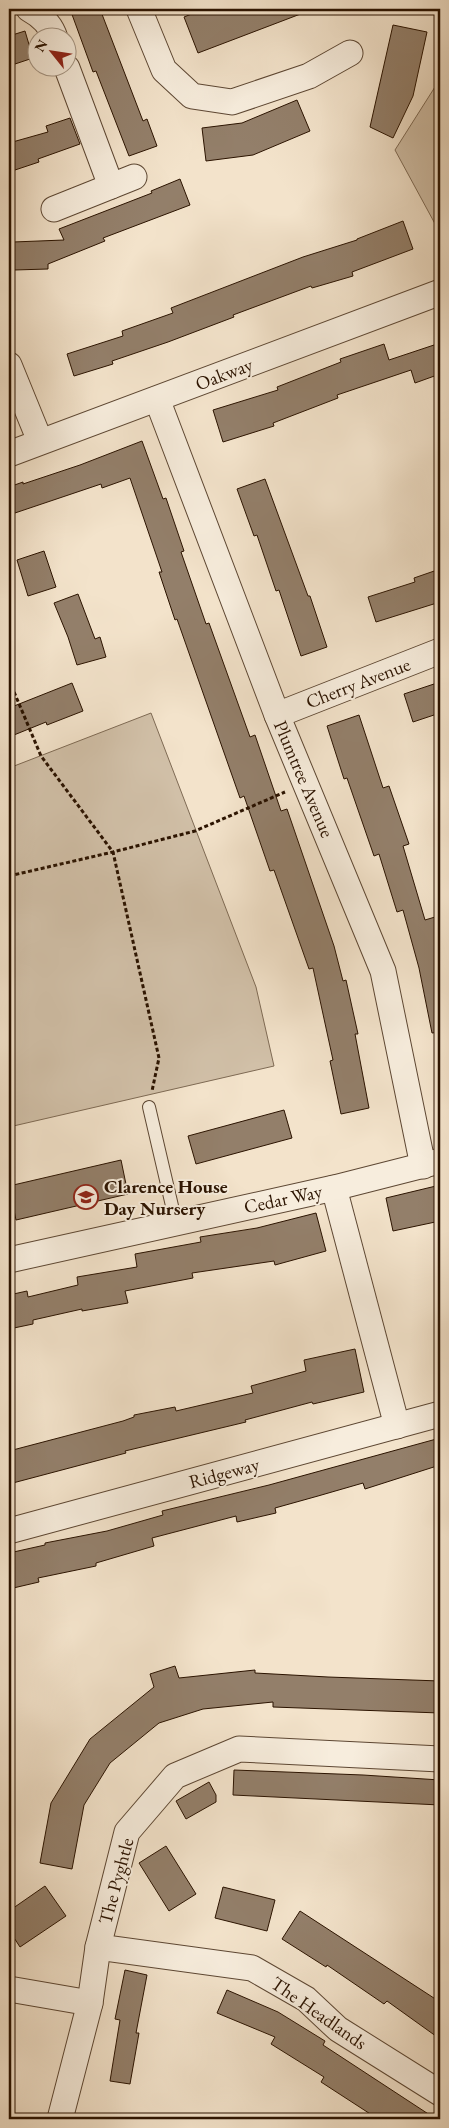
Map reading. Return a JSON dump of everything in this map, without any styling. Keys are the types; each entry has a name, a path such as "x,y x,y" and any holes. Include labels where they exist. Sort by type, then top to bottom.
{"street":[{"path":"29,9 39,15 50,28"},
{"path":"139,9 164,70 192,96 232,102 309,76 350,53"},
{"path":"71,78 111,186"},
{"path":"54,209 134,177"},
{"name":"Oakway","path":"9,454 439,293"},
{"path":"9,365 40,441"},
{"name":"Plumtree Avenue","path":"157,399 277,715 384,970 432,1164"},
{"name":"Cherry Avenue","path":"277,715 440,651"},
{"name":"Cedar Way","path":"9,1260 334,1188 432,1164"},
{"path":"334,1188 397,1426"},
{"name":"Ridgeway","path":"9,1531 440,1414"},
{"name":"The Pyghtle","path":"60,2119 90,2003 98,1947 127,1832 175,1776 239,1749 440,1758"},
{"name":"The Headlands","path":"98,1947 252,1968 306,1999 338,2029 440,2093"},
{"path":"9,1989 90,2003"}],"lane":[{"path":"149,1107 176,1223"}],"path":[{"path":"9,680 41,756 113,852 159,1058 149,1107"},
{"path":"9,876 195,831 306,783"}],"shaded area":[{"path":"440,79 440,233 395,150"},
{"path":"151,713 256,987 274,1066 9,1127 9,768"}],"building":[{"path":"70,9 100,9 143,121 147,119 157,146 129,156 96,71 93,72"},
{"path":"204,9 311,10 198,53 184,17"},
{"path":"393,25 427,32 413,96 393,138 370,127"},
{"path":"25,31 28,41 28,60 9,66 9,36"},
{"path":"297,100 310,131 253,155 206,161 202,128 242,123"},
{"path":"70,118 80,144 38,159 39,162 9,172 9,143 48,132 46,126"},
{"path":"180,179 190,205 103,238 105,241 48,264 48,269 14,270 13,242 64,240 59,229 152,193 151,191"},
{"path":"403,221 413,249 352,272 353,276 312,288 311,286 168,342 112,361 113,364 74,376 67,354 123,336 122,331 173,313 171,308 303,257 357,240"},
{"path":"440,343 440,374 415,383 411,370 337,395 338,398 273,423 274,426 223,442 213,410 278,390 277,387 341,362 340,359 384,344 389,360"},
{"path":"142,441 163,499 166,498 184,551 181,552 206,624 209,623 250,737 255,735 281,811 287,809 334,946 343,981 346,980 358,1034 355,1034 369,1108 341,1114 330,1061 333,1060 313,968 309,969 274,870 270,871 244,796 240,798 177,619 175,620 159,572 162,572 130,478 102,488 101,484 9,515 9,487 80,465"},
{"path":"265,479 308,596 310,596 327,647 301,656 279,590 276,591 257,535 254,536 237,489"},
{"path":"44,551 56,587 28,596 17,560"},
{"path":"440,569 440,602 376,622 368,597 415,582 414,578"},
{"path":"78,594 95,639 100,637 106,657 77,665 54,603"},
{"path":"440,682 440,713 413,722 404,694"},
{"path":"72,683 83,711 47,725 46,722 9,737 9,708"},
{"path":"359,715 383,788 389,786 409,844 403,846 425,920 435,917 440,936 440,1032 432,1033 419,968 403,910 397,912 379,854 374,856 347,778 344,779 327,726"},
{"path":"284,1110 292,1138 196,1164 188,1136"},
{"path":"121,1160 128,1194 16,1220 9,1186"},
{"path":"436,1186 440,1204 440,1221 393,1231 386,1198"},
{"path":"316,1213 326,1251 275,1265 274,1261 192,1273 193,1278 125,1291 128,1303 82,1311 82,1309 33,1320 33,1324 9,1329 9,1295 27,1291 28,1297 78,1285 77,1277 137,1267 135,1254 201,1242 200,1237 257,1228"},
{"path":"355,1349 364,1392 313,1404 312,1402 245,1420 246,1422 125,1451 126,1453 9,1484 9,1451 123,1421 134,1417 134,1415 175,1407 176,1411 253,1393 251,1386 306,1371 304,1360"},
{"path":"440,1438 440,1465 365,1489 363,1483 275,1508 276,1513 237,1522 236,1516 152,1538 154,1546 96,1563 96,1566 38,1578 39,1582 9,1589 9,1553 45,1545 45,1543 107,1531 163,1515 162,1511 269,1485"},
{"path":"175,1666 179,1678 255,1670 255,1673 440,1681 440,1713 273,1707 273,1702 203,1709 159,1723 110,1763 84,1805 72,1869 40,1863 51,1803 90,1739 154,1687 150,1674"},
{"path":"234,1770 440,1780 440,1805 233,1795"},
{"path":"209,1782 216,1795 216,1802 186,1819 176,1801"},
{"path":"166,1846 196,1894 169,1911 139,1863"},
{"path":"45,1886 66,1916 20,1947 9,1930 9,1911"},
{"path":"223,1887 275,1900 267,1931 215,1918"},
{"path":"300,1911 440,2002 440,2039 387,2001 384,2004 327,1965 326,1967 282,1939"},
{"path":"125,1970 147,1975 136,2033 139,2033 130,2084 110,2081 120,2020 115,2019"},
{"path":"227,1990 278,2012 325,2041 323,2045 436,2119 378,2119 321,2082 324,2077 271,2044 275,2037 217,2013"}],"place":[{"name":"Clarence House Day Nursery","path":"86,1197"}]}
